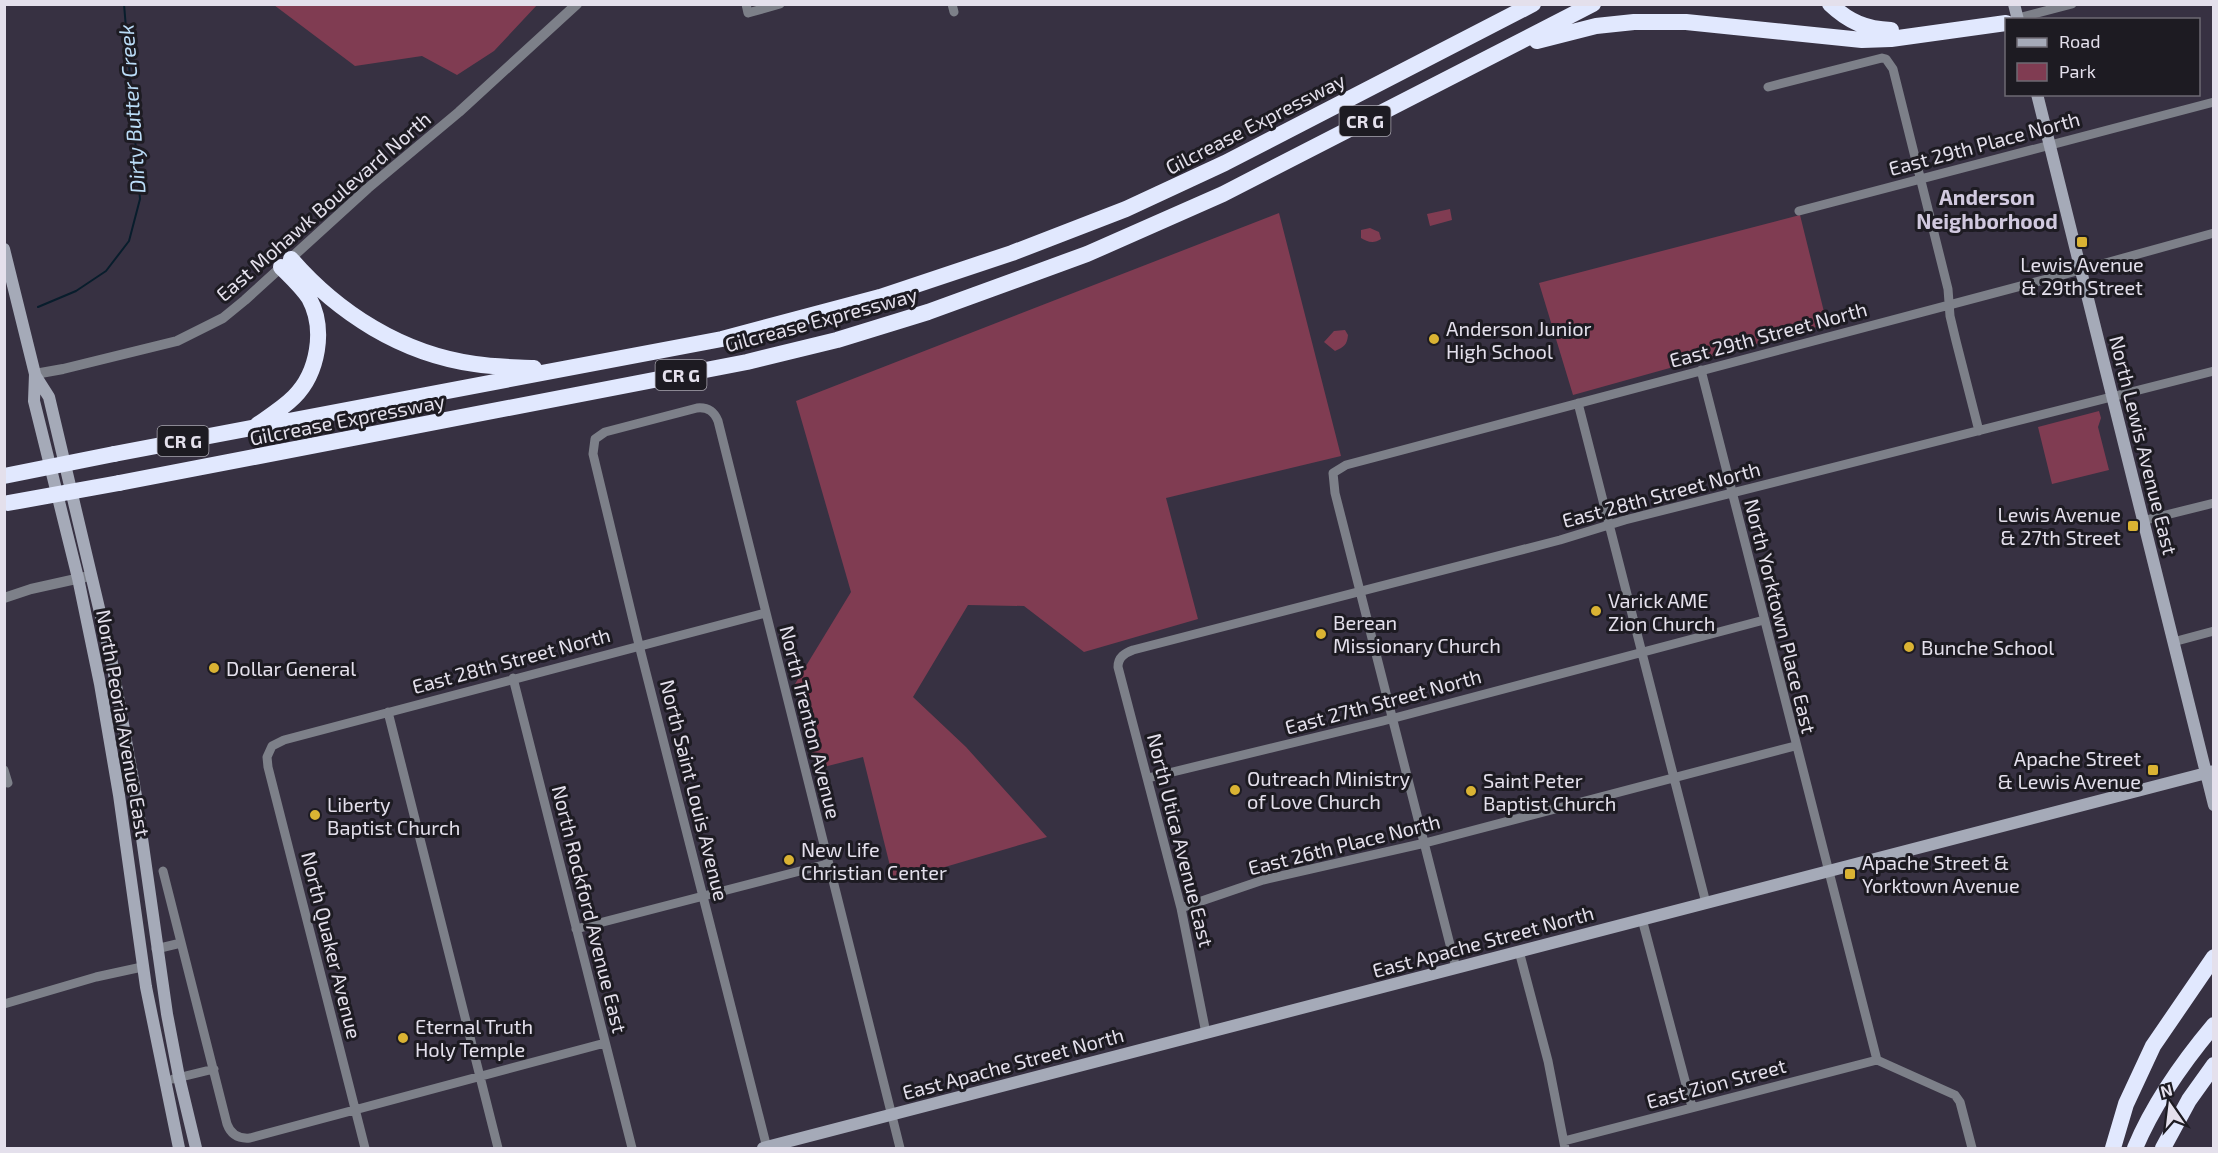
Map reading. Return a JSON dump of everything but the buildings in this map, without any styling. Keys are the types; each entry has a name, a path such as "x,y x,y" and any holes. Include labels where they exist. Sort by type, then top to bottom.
{"highway":[{"name":"Gilcrease Expressway","path":"4,476 568,369 776,326 880,297 1012,253 1126,209 1225,163 1533,4"},
{"name":"Gilcrease Expressway","path":"6,503 747,362 837,340 928,312 1087,254 1189,210 1593,4"},
{"path":"1830,4 1854,23 1879,29 1897,30 2014,17"},
{"path":"1507,48 1596,26 1634,22 1686,22 1862,40 1891,39 2005,19"},
{"path":"286,263 369,326 409,346 473,364 568,369"},
{"path":"251,429 295,396 309,376 316,357 318,334 312,307 286,263"},
{"path":"2113,1149 2130,1094 2152,1046 2214,957"},
{"path":"2135,1149 2154,1108 2174,1077 2214,1025"},
{"path":"2163,1149 2189,1100 2214,1065"}],"main road":[{"name":"North Lewis Avenue East","path":"2037,96 2142,521 2210,772 2214,805"},
{"name":"North Peoria Avenue East","path":"4,249 35,374 34,400 78,578 100,684 119,795 142,967 179,1149"},
{"name":"North Peoria Avenue East","path":"35,374 49,397 93,575 124,725 156,949 179,1077 196,1149"},
{"name":"East Apache Street North","path":"766,1148 2210,772"}],"street":[{"name":"East Mohawk Boulevard North","path":"568,15 577,4"},
{"name":"East Mohawk Boulevard North","path":"35,374 177,341 223,318 568,15 585,4"},
{"path":"747,9 780,4"},
{"path":"2014,17 2072,4"},
{"path":"1768,87 1882,58 1886,59 1893,69 1948,290 1949,305 1979,431"},
{"name":"East 29th Place North","path":"1799,211 2214,102"},
{"name":"East 29th Street North","path":"1361,591 1335,493 1333,473 1346,465 2214,233"},
{"name":"North Yorktown Place East","path":"1701,370 1877,1060"},
{"name":"East 28th Street North","path":"1120,658 1133,650 2214,370"},
{"path":"1578,403 1706,903"},
{"name":"North Trenton Avenue","path":"594,440 604,432 697,408 712,411 717,421 900,1149"},
{"name":"North Saint Louis Avenue","path":"594,440 593,454 639,645 766,1148"},
{"path":"2142,521 2214,503"},
{"path":"4,598 31,589 93,575"},
{"path":"1361,591 1456,968"},
{"name":"East 28th Street North","path":"269,749 284,740 765,613"},
{"name":"East 27th Street North","path":"1148,778 1643,653 1764,620"},
{"path":"2173,642 2214,631"},
{"name":"North Utica Avenue East","path":"1120,658 1118,666 1181,908 1206,1033"},
{"name":"North Rockford Avenue East","path":"513,678 632,1149"},
{"path":"388,712 498,1149"},
{"name":"East 26th Place North","path":"1181,908 1263,880 1425,843 1796,746"},
{"name":"North Quaker Avenue","path":"269,749 268,767 365,1149"},
{"path":"4,770 8,783"},
{"path":"576,929 827,864"},
{"path":"163,871 228,1128 236,1137 250,1138 355,1111 605,1042"},
{"path":"1642,919 1692,1107"},
{"path":"156,949 181,943"},
{"path":"1519,951 1548,1061 1564,1145"},
{"path":"4,1004 96,977 142,967"},
{"path":"1877,1060 1955,1095 1960,1102 1972,1149"},
{"name":"East Zion Street","path":"1564,1145 1692,1107 1877,1060"},
{"path":"164,1081 214,1069"}],"green space":[{"path":"274,5 537,5 494,51 457,75 422,56 355,66"},
{"path":"1450,209 1452,220 1430,226 1427,214"},
{"path":"1279,213 1341,456 1166,498 1198,619 1084,652 1024,606 968,605 913,697 966,747 1047,837 894,882 863,757 816,769 795,684 851,592 796,401"},
{"path":"1800,215 1827,324 1573,395 1539,283"},
{"path":"1370,228 1379,232 1381,239 1371,242 1361,238 1361,230"},
{"path":"1345,330 1348,338 1341,348 1335,351 1324,342 1334,331"},
{"path":"2099,411 2101,418 2098,427 2109,470 2052,484 2038,427"}],"waterway":[{"name":"Dirty Butter Creek","path":"38,307 76,291 106,271 129,241 140,199 124,4"}],"place":[{"name":"Lewis Avenue & 29th Street","path":"2082,242"},
{"name":"Anderson Junior High School","path":"1434,339"},
{"name":"Lewis Avenue & 27th Street","path":"2133,526"},
{"name":"Varick AME Zion Church","path":"1596,611"},
{"name":"Berean Missionary Church","path":"1321,634"},
{"name":"Bunche School","path":"1909,647"},
{"name":"Dollar General","path":"214,668"},
{"name":"Apache Street & Lewis Avenue","path":"2153,770"},
{"name":"Outreach Ministry of Love Church","path":"1235,790"},
{"name":"Saint Peter Baptist Church","path":"1471,791"},
{"name":"Liberty Baptist Church","path":"315,815"},
{"name":"New Life Christian Center","path":"789,860"},
{"name":"Apache Street & Yorktown Avenue","path":"1850,874"},
{"name":"Eternal Truth Holy Temple","path":"403,1038"}],"district":[{"name":"Anderson Neighborhood","path":"1987,208"}]}
